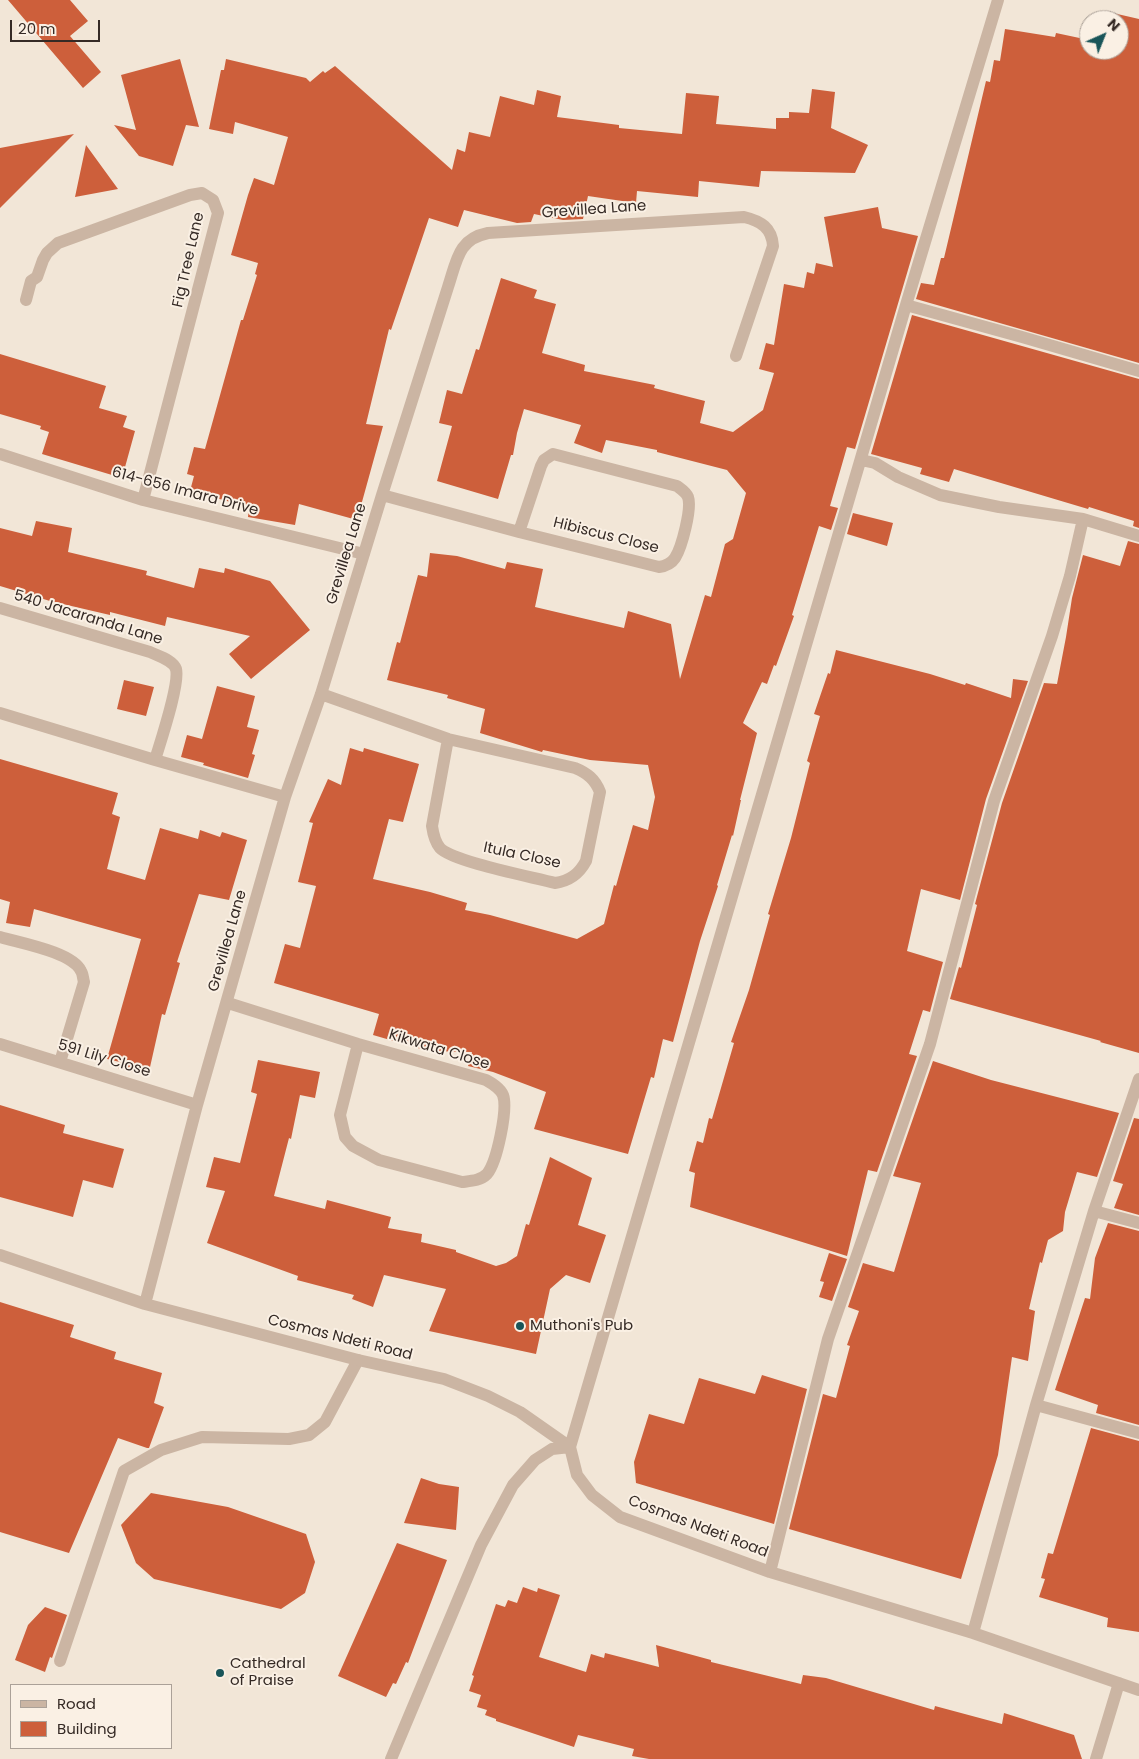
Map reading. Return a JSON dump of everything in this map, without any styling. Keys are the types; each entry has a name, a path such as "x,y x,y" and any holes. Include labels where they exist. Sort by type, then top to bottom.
{"street":[{"path":"391,1759 481,1545 513,1485 535,1460 552,1449 570,1447 996,3"},
{"name":"Fig Tree Lane","path":"26,300 31,281 37,277 47,253 58,243 190,195 202,193 213,200 217,206 218,213 144,500"},
{"name":"Grevillea Lane","path":"145,1304 197,1105 228,1003 285,797 322,694 382,495 459,254 465,243 476,236 488,233 744,217 759,220 766,226 773,237 773,246 736,356"},
{"path":"906,306 1139,371"},
{"name":"614-656 Imara Drive","path":"0,454 144,500 364,554"},
{"name":"Hibiscus Close","path":"553,454 677,486 688,495 689,505 675,558 668,565 659,568 520,532 541,466 544,460 553,454"},
{"path":"861,460 875,463 898,477 940,495 999,507 1083,519 1139,536"},
{"path":"382,495 520,532"},
{"path":"770,1572 828,1339 930,1044 994,800 1052,636 1070,576 1083,519"},
{"name":"540 Jacaranda Lane","path":"0,608 150,652 170,662 176,668 176,682 155,760"},
{"name":"Itula Close","path":"322,694 448,739 574,768 592,778 600,792 586,861 582,869 575,876 567,882 556,883 460,859 440,848 435,840 432,826 448,739"},
{"path":"0,713 285,797"},
{"path":"0,937 62,956 73,961 81,970 84,982 60,1062"},
{"path":"228,1003 358,1044"},
{"name":"591 Lily Close","path":"0,1044 197,1105"},
{"name":"Kikwata Close","path":"358,1044 486,1080 498,1087 503,1096 505,1106 497,1154 486,1175 476,1181 462,1182 379,1160 353,1146 345,1137 340,1115 358,1044"},
{"path":"973,1633 1036,1405 1094,1211 1139,1079"},
{"path":"1094,1211 1139,1223"},
{"name":"Cosmas Ndeti Road","path":"0,1255 145,1304 358,1360 444,1379 488,1396 520,1412 570,1447 577,1475 592,1496 620,1517 770,1572 973,1633 1139,1690"},
{"path":"60,1661 124,1471 161,1450 202,1436 289,1439 309,1435 325,1422 358,1360"},
{"path":"1036,1405 1139,1433"},
{"path":"1096,1759 1119,1683"}],"building":[{"path":"8,0 70,0 88,21 70,36 101,72 83,88"},
{"path":"1129,17 1139,19 1139,363 916,299 921,283 934,285 941,258 944,258 986,81 990,82 994,60 1000,61 1005,29 1055,37 1056,33 1079,38 1079,60 1129,60"},
{"path":"180,59 199,127 186,125 173,166 139,156 114,125 136,130 121,75"},
{"path":"226,59 306,78 310,82 323,71 325,73 335,66 452,170 457,149 465,152 469,132 490,137 500,96 534,105 537,90 561,96 557,117 619,125 619,128 682,134 686,93 719,96 716,124 776,129 776,118 789,118 789,112 809,113 812,89 835,92 831,128 868,145 855,173 761,171 759,187 699,181 698,197 637,191 636,203 588,196 583,219 563,220 534,214 531,222 517,223 464,210 458,227 429,218 391,330 389,329 366,424 383,426 357,520 299,504 295,525 248,517 249,507 190,491 194,476 187,474 194,447 205,449 241,320 243,320 257,275 255,274 258,263 231,255 248,195 254,178 274,185 288,137 235,122 233,134 209,129 221,70 224,70"},
{"path":"74,134 0,208 0,148"},
{"path":"86,145 118,189 75,197"},
{"path":"878,207 882,228 918,236 855,449 847,447 830,506 838,508 831,530 819,526 792,615 794,616 776,666 774,665 767,684 762,682 743,723 757,733 733,836 700,941 673,1042 663,1039 654,1078 651,1077 628,1154 534,1129 546,1092 493,1072 468,1066 472,1052 428,1051 373,1035 379,1014 274,983 285,944 300,948 316,886 298,882 313,823 309,822 328,779 341,785 350,748 363,752 364,748 419,764 403,822 389,819 373,879 430,892 467,903 465,910 577,939 604,924 633,825 648,830 655,797 648,765 590,760 543,750 542,752 480,733 485,709 447,698 448,695 387,680 397,642 400,643 418,575 427,577 430,553 457,556 505,569 507,562 543,569 535,607 624,628 628,611 671,624 680,679 705,595 711,597 725,544 733,539 746,493 727,470 657,452 657,450 606,440 602,453 574,443 581,425 524,409 513,455 511,455 498,499 437,481 452,426 439,423 447,390 462,394 476,349 479,350 501,278 537,290 534,298 556,304 542,353 585,365 584,371 655,385 654,388 705,401 700,423 733,432 763,410 774,373 759,369 766,343 774,345 784,284 804,288 807,272 814,274 816,263 833,267 824,217"},
{"path":"912,315 1139,379 1139,528 1133,526 1134,521 954,469 949,482 920,474 922,468 871,454"},
{"path":"0,354 106,386 99,408 127,416 123,427 135,431 122,478 42,454 49,432 40,429 41,426 0,414"},
{"path":"853,513 893,523 887,546 847,534"},
{"path":"36,521 72,528 68,552 147,571 146,575 194,588 199,568 224,573 225,568 270,581 310,630 251,679 229,654 250,636 167,617 165,626 110,612 110,615 50,601 0,586 0,528 32,536"},
{"path":"1128,541 1139,544 1139,1053 950,999 959,967 961,968 977,905 975,904 1002,803 1044,683 1057,684 1072,598 1083,555 1120,566"},
{"path":"836,650 965,685 966,683 1011,698 1013,679 1028,681 986,799 960,900 921,889 907,951 943,962 930,1012 923,1010 909,1054 917,1056 877,1172 868,1170 847,1256 690,1207 695,1173 689,1171 697,1141 703,1143 709,1118 712,1119 734,1043 731,1042 749,990 810,763 807,761 820,716 814,714 828,673 830,674"},
{"path":"124,680 154,687 146,716 117,709"},
{"path":"217,686 255,696 247,727 259,730 252,754 255,755 248,778 181,757 187,735 202,739"},
{"path":"0,759 118,793 112,814 120,817 107,869 145,880 160,828 198,839 200,830 220,837 222,832 247,840 229,900 199,894 177,962 180,963 165,1015 162,1014 148,1076 118,1068 120,1062 107,1059 141,939 34,909 30,927 6,923 10,902 0,899"},
{"path":"258,1060 320,1072 315,1098 300,1095 291,1139 289,1138 274,1196 325,1209 327,1200 391,1217 388,1228 422,1234 421,1242 456,1250 456,1252 496,1266 506,1263 517,1256 526,1224 529,1225 550,1157 592,1178 578,1225 606,1235 590,1283 566,1275 550,1289 536,1354 429,1331 446,1289 384,1275 373,1307 352,1299 354,1295 297,1280 298,1276 207,1243 225,1191 206,1187 214,1157 240,1163 257,1094 251,1092"},
{"path":"933,1061 991,1080 1119,1113 1097,1177 1077,1172 1065,1212 1063,1231 1048,1240 1042,1263 1040,1262 1029,1309 1035,1311 1028,1361 1012,1357 998,1455 961,1579 789,1529 823,1394 836,1398 850,1346 847,1345 859,1311 848,1307 863,1263 894,1272 921,1183 893,1176"},
{"path":"0,1105 65,1125 63,1133 124,1149 113,1188 83,1180 73,1217 0,1197"},
{"path":"1134,1118 1139,1119 1139,1215 1114,1208 1123,1184 1113,1181"},
{"path":"1108,1223 1139,1231 1139,1425 1096,1413 1098,1405 1055,1390 1085,1298 1090,1299 1095,1258"},
{"path":"829,1253 847,1259 832,1301 819,1297 824,1282 820,1281"},
{"path":"0,1302 74,1325 70,1337 116,1352 114,1359 162,1373 154,1403 164,1407 149,1448 118,1438 69,1553 0,1532"},
{"path":"762,1375 807,1389 774,1524 636,1483 634,1462 649,1414 684,1424 699,1378 755,1394"},
{"path":"1091,1428 1139,1441 1139,1632 1107,1627 1108,1618 1039,1597 1045,1579 1041,1578 1048,1553 1053,1554"},
{"path":"421,1478 439,1484 459,1487 456,1530 404,1523"},
{"path":"151,1493 228,1507 306,1534 315,1562 305,1593 281,1609 154,1579 136,1563 121,1525"},
{"path":"397,1543 447,1560 408,1663 406,1662 396,1684 393,1683 386,1697 338,1676"},
{"path":"523,1587 537,1592 538,1588 560,1595 539,1657 586,1672 591,1654 604,1658 605,1653 659,1667 656,1645 711,1660 711,1662 801,1684 803,1675 826,1678 934,1710 935,1706 1002,1724 1004,1713 1074,1735 1082,1759 649,1759 632,1756 634,1749 578,1735 574,1747 496,1721 496,1719 485,1715 487,1710 477,1707 481,1695 469,1691 474,1676 472,1675 496,1604 505,1607 508,1600 517,1603"},
{"path":"45,1607 67,1615 45,1672 15,1660 28,1625"}],"place":[{"name":"Muthoni's Pub","path":"520,1326"},
{"name":"Cathedral of Praise","path":"220,1673"}]}
